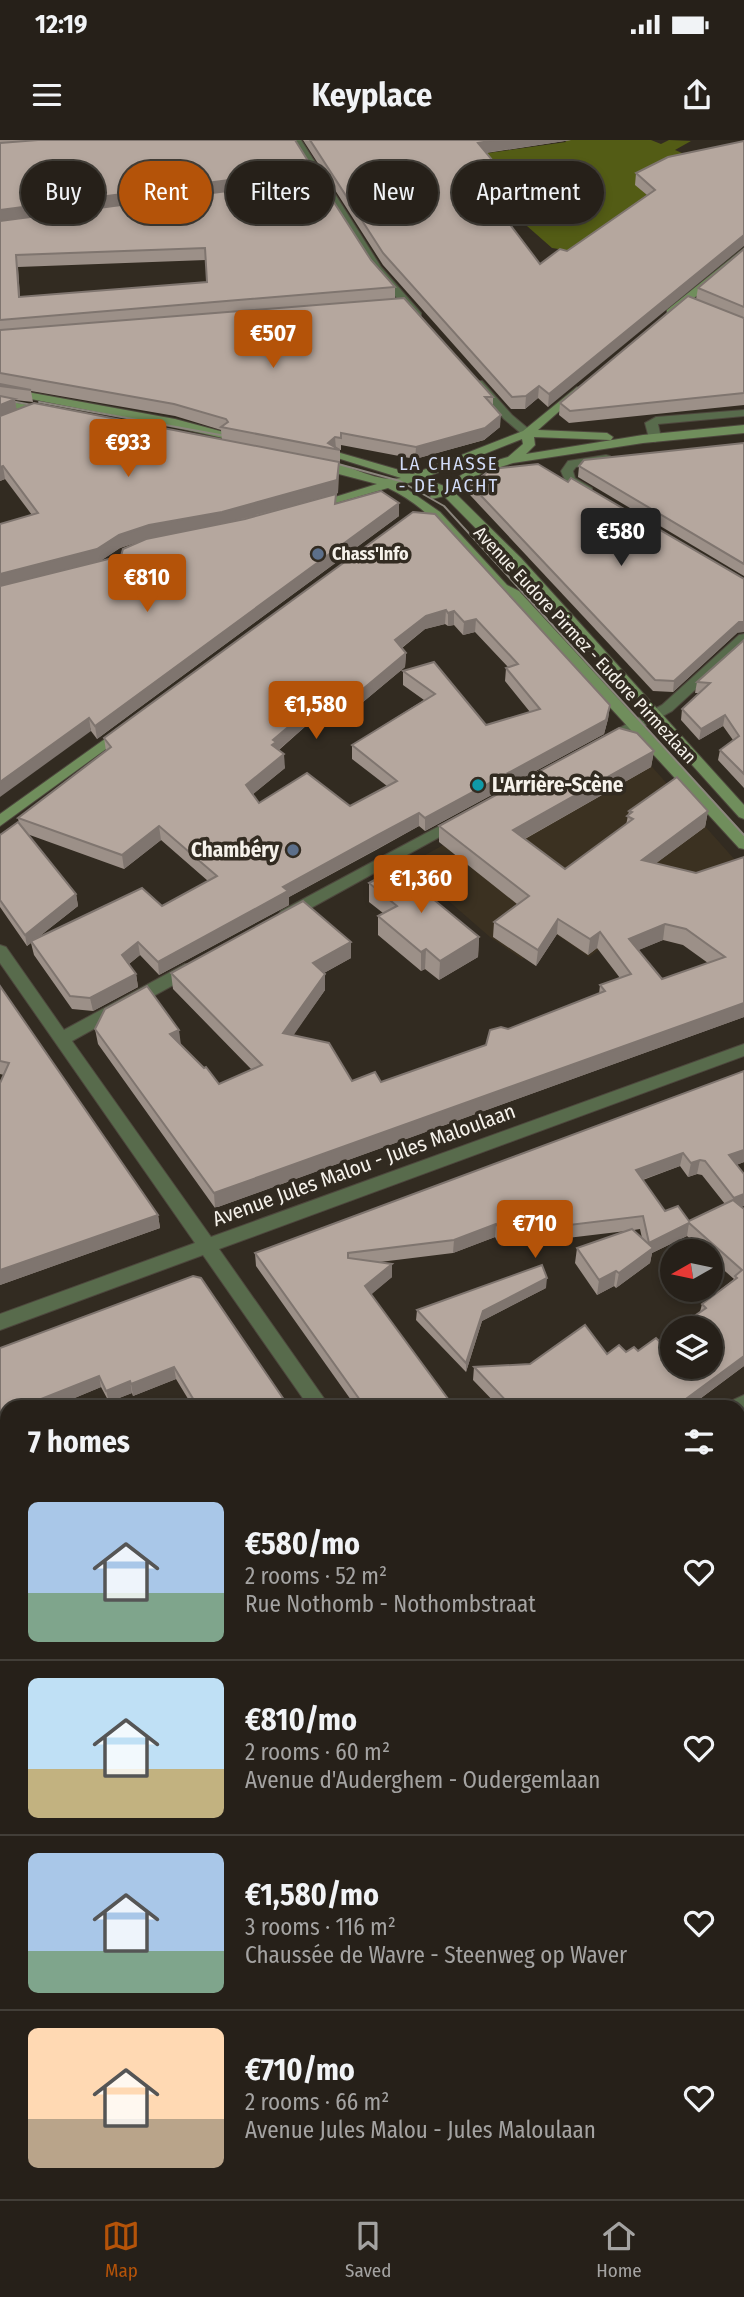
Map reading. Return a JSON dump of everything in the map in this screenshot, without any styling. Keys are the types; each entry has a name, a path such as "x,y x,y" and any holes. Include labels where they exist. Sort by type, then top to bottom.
{"main road":[{"path":"665,317 744,251"},
{"path":"307,507 416,477 527,433 584,385"},
{"path":"0,390 255,447 171,436"},
{"path":"0,403 144,430"},
{"path":"410,519 445,490 478,470 512,460 649,439 744,429"},
{"path":"527,433 649,439"},
{"path":"512,460 529,445 527,433"},
{"name":"Avenue Eudore Pirmez - Eudore Pirmezlaan","path":"744,814 516,561 445,490 416,477 373,464 311,457 389,485 425,506 502,588 514,594 744,844"},
{"path":"0,821 137,720"}],"street":[{"path":"296,140 309,161"},
{"path":"334,202 377,270 429,327"},
{"path":"685,301 699,305"},
{"path":"391,307 407,304"},
{"path":"469,373 508,417 527,433"},
{"path":"13,420 46,399"},
{"path":"649,439 650,427 656,421 744,413"},
{"path":"602,500 569,480 568,471 572,464 617,458"},
{"path":"597,746 667,708 744,638"},
{"path":"266,926 474,813"},
{"path":"0,951 315,1400"},
{"path":"62,1039 205,961"},
{"name":"Avenue Jules Malou - Jules Maloulaan","path":"0,1322 744,1050"}],"shaded area":[{"path":"621,747 637,750 744,870 615,938 589,957 556,934 522,959 490,937 407,865"}],"green space":[{"path":"565,140 651,140 661,144 669,140 691,141 675,150 689,156 636,185 654,201 584,253 552,248 525,224 604,224 604,161 471,161 474,155 566,142"},
{"path":"452,197 452,224 481,224 435,230"}],"building":[{"path":"38,140 295,140 308,161 226,161 226,180 212,182 212,161 119,161 119,194 105,196 105,161 21,161 21,207 0,210 0,143"},
{"path":"310,140 495,140 478,143 493,161 452,161 452,224 510,224 540,264 560,249 567,251 655,190 636,173 668,157 744,141 744,235 549,394 539,386 526,396 512,397 383,253 364,224 438,224 438,161 348,161 348,199 334,177 334,161 324,161"},
{"path":"226,191 226,224 334,224 334,202 371,260 395,287 0,320 0,221 21,218 21,224 105,224 105,207 119,205 119,224 212,224 212,193","holes":["205,248 207,282 19,297 16,255"]},
{"path":"744,249 744,307 698,288"},
{"path":"688,296 744,318 744,393 570,411 560,403"},
{"path":"404,298 493,397 485,397 501,415 485,428 416,447 341,433 341,438 335,437 328,443 340,450 221,427 228,422 226,419 174,404 0,373 0,330"},
{"path":"0,384 31,390 0,386"},
{"path":"0,396 15,399 0,405"},
{"path":"34,403 339,462 337,480 222,512 149,525 119,535 97,549 0,574 0,524 38,513 3,466 0,467 0,416"},
{"path":"744,443 744,564 579,466 584,460"},
{"path":"538,464 568,482 571,478 744,579 744,622 739,622 674,681 655,680 471,485 491,469"},
{"path":"381,491 399,503 95,726 89,718 0,782 0,586 121,556 123,549 146,539 245,519 336,494 335,504"},
{"path":"413,512 435,514 610,705 606,720 425,818 419,813 376,836 283,887 288,891 158,962 138,942 122,955 136,974 90,998 70,996 31,941 142,888 162,906 217,876 159,826 122,855 18,818 111,747 104,738","holes":["446,610 448,613 454,611 464,622 476,619 518,664 506,668 540,709 486,725 434,662 403,671 435,694 352,745 397,781 350,806 307,773 259,803 246,785 284,754 272,745 276,742 273,740 326,695 345,704 406,653 395,640 426,616"]},
{"path":"744,640 744,774 720,750 739,736 725,715 701,729 682,709 710,683 697,682"},
{"path":"619,728 637,733 654,751 513,830 565,869 633,819 627,816 632,812 629,811 677,777 708,811 642,860 696,873 744,857 744,1003 214,1193 95,1029 105,1009 147,986 179,1030 170,1034 206,1067 219,1084 262,1065 171,973 303,901 351,942 313,963 325,974 283,1033 329,1043 352,1081 375,1072 381,1082 486,1045 490,1030 501,1027 508,1029 605,991 600,985 631,974 600,932 590,939 558,919 538,950 494,922 529,896 439,826","holes":["665,924 686,929 725,957 662,979 629,939"]},
{"path":"18,822 76,894 25,935 0,900 0,835"},
{"path":"402,865 434,890 427,894 479,937 440,961 426,949 421,952 378,916 397,906 369,883"},
{"path":"0,986 158,1215 0,1270 0,1083 9,1063 0,1061"},
{"path":"744,1071 744,1150 729,1155 744,1174 744,1194 734,1198 705,1161 691,1163 683,1153 636,1170 665,1211 678,1206 689,1221 733,1200 744,1209 744,1356 723,1372 723,1316 694,1316 706,1308 702,1304 705,1302 723,1302 723,1288 737,1278 735,1276 742,1270 723,1253 723,1239 707,1239 689,1223 649,1243 643,1216 561,1226 548,1208 499,1228 496,1224 454,1240 348,1253 348,1258 392,1264 365,1286 449,1400 360,1400 255,1253"},
{"path":"632,1229 653,1248 619,1273 616,1271 599,1280 577,1248"},
{"path":"542,1265 547,1278 483,1311 466,1363 417,1310"},
{"path":"193,1276 201,1278 284,1400 194,1400 174,1367 106,1391 99,1376 39,1400 0,1400 0,1348"},
{"path":"585,1325 607,1354 619,1345 626,1352 634,1347 638,1351 656,1338 659,1341 660,1379 713,1379 684,1400 505,1400 474,1367 530,1364"}],"tram line":[{"path":"0,399 48,408"},
{"path":"39,402 242,439"},
{"path":"320,459 400,481 444,506 744,835"}],"place":[{"name":"Chass'Info","path":"318,554"},
{"name":"L'Arrière-Scène","path":"478,785"},
{"name":"Chambéry","path":"293,850"}],"district":[{"name":"LA CHASSE - DE JACHT","path":"449,474"}]}
